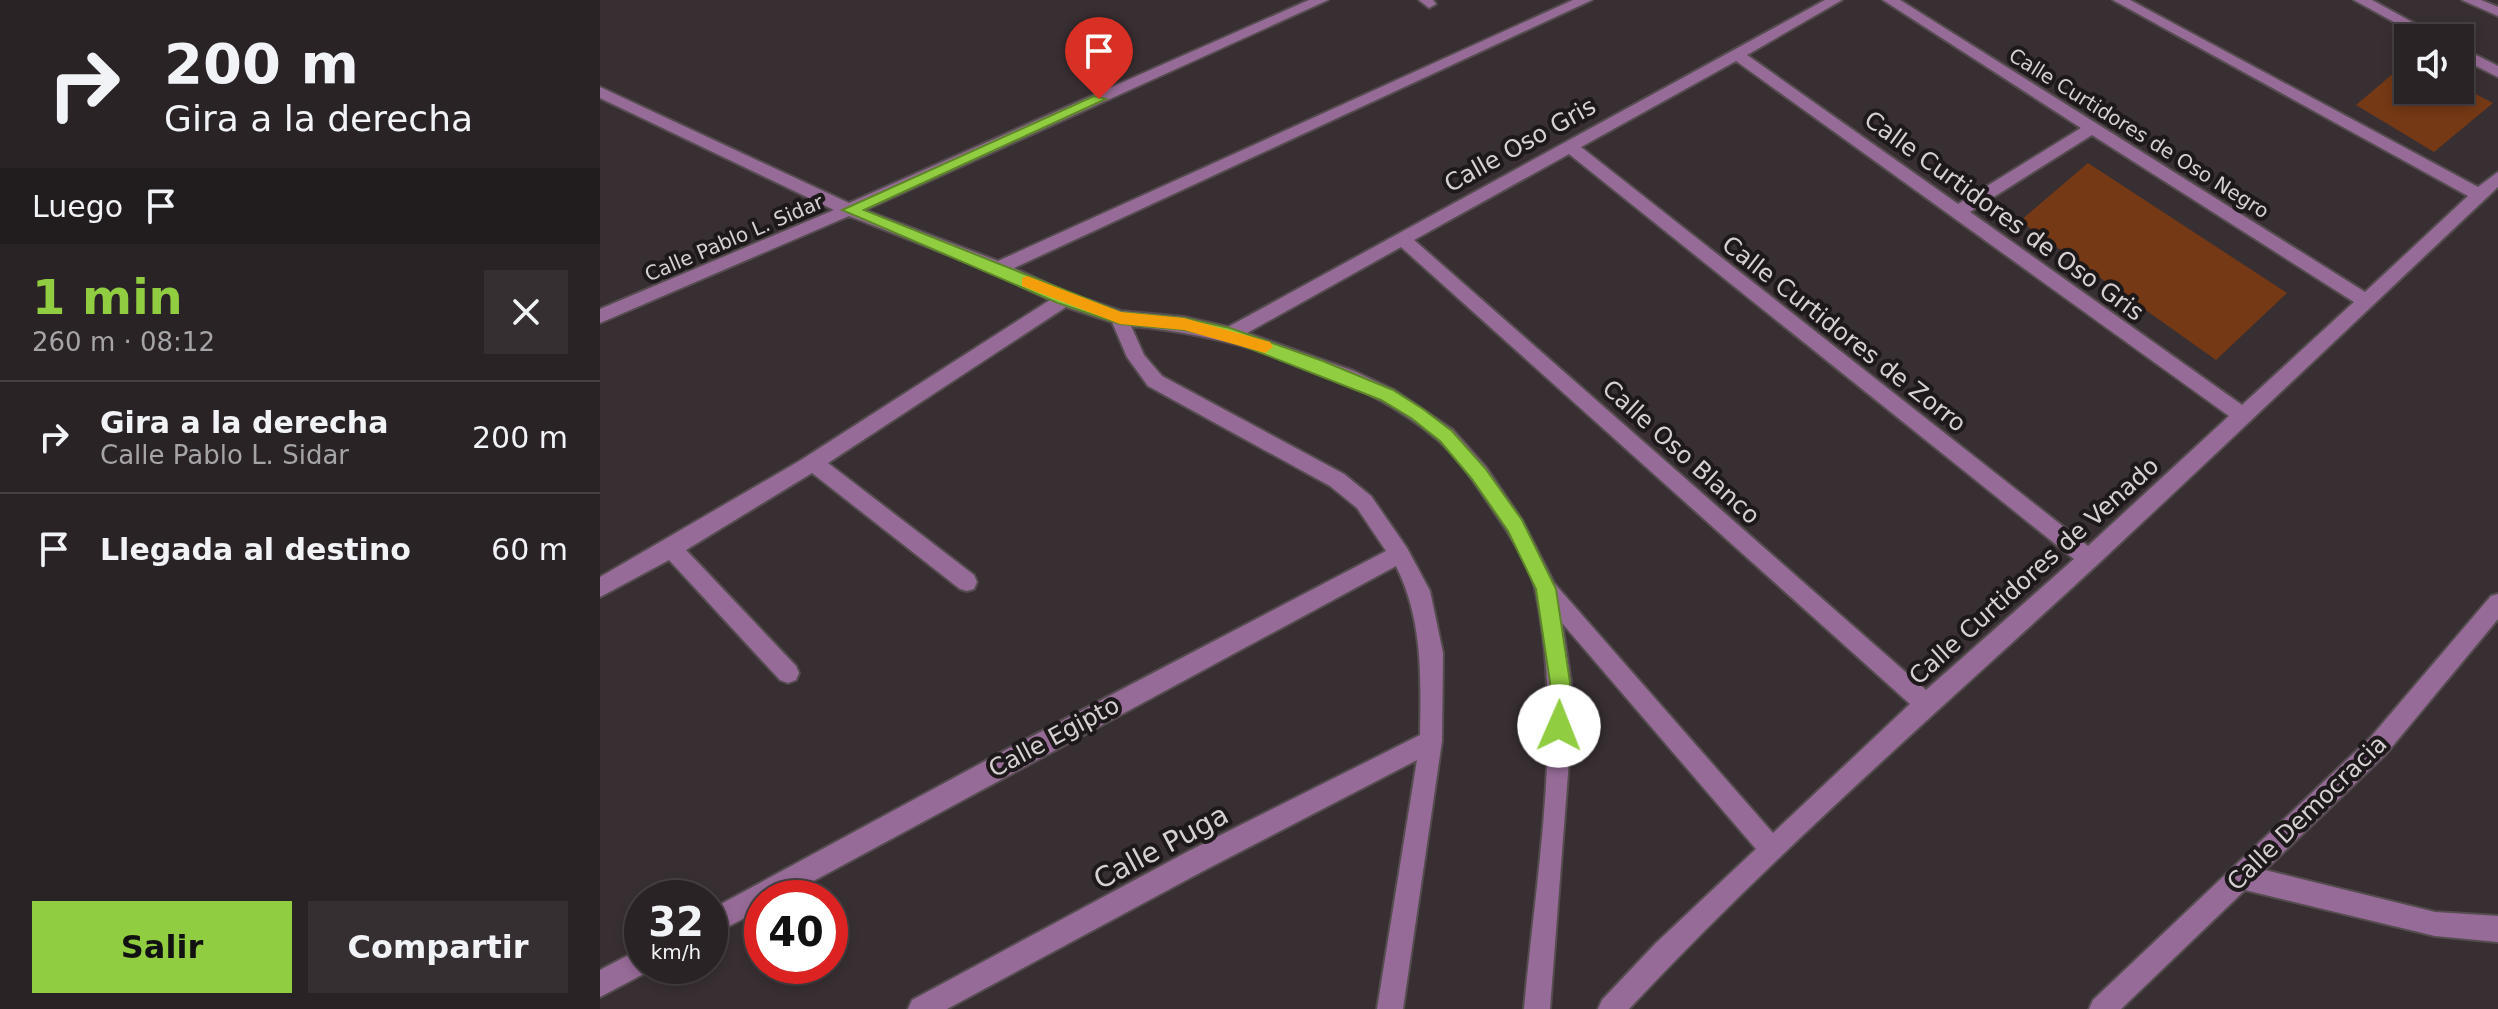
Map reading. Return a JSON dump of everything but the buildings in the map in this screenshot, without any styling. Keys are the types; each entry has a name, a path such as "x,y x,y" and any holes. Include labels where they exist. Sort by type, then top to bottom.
{"street":[{"name":"Calle Pablo L. Sidar","path":"600,316 849,210 1321,0"},
{"path":"998,268 1585,0"},
{"name":"Calle Oso Gris","path":"1230,334 1835,0"},
{"name":"Calle Curtidores de Oso Negro","path":"1890,0 2366,301"},
{"path":"2120,0 2479,195"},
{"path":"2361,0 2407,24"},
{"path":"2469,0 2498,12"},
{"name":"Calle Curtidores de Oso Gris","path":"1738,55 2243,416"},
{"path":"2474,59 2498,72"},
{"path":"600,92 849,210 998,268 1064,299 1120,318 1184,324 1230,334 1347,376 1387,395 1446,436 1479,473 1515,526 1546,589 1772,850"},
{"path":"1956,213 2094,127"},
{"name":"Calle Curtidores de Zorro","path":"1569,146 2089,559"},
{"name":"Calle Curtidores de Venado","path":"1611,1009 1926,704 2089,559 2498,178"},
{"name":"Calle Oso Blanco","path":"1401,238 1926,704"},
{"path":"600,588 672,549 813,463 1014,335 1064,299"},
{"path":"1120,318 1129,347 1139,365 1155,381 1337,480 1364,502 1400,554 1419,591 1432,653 1431,741 1390,1009"},
{"path":"813,463 967,582"},
{"path":"672,549 788,673"},
{"name":"Calle Egipto","path":"728,914 1062,732 1400,554"},
{"path":"1537,1009 1559,747 1560,682 1546,589"},
{"name":"Calle Democracia","path":"2102,1009 2378,746 2498,603"},
{"name":"Calle Puga","path":"921,1009 1196,861 1431,741"},
{"path":"2242,877 2435,924 2498,929"},
{"path":"600,984 624,971"}],"shaded area":[{"path":"2394,73 2394,104 2474,104 2474,93 2493,103 2434,152 2356,105"},
{"path":"2088,163 2287,293 2216,360 2020,221"}],"slow traffic":[{"path":"1027,282 1064,299 1120,318 1184,324 1230,334 1265,347"}],"route":[{"path":"1099,99 849,210 998,268 1064,299 1120,318 1184,324 1230,334 1347,376 1417,414 1446,436 1479,473 1515,526 1546,589 1560,682 1559,726"}]}
